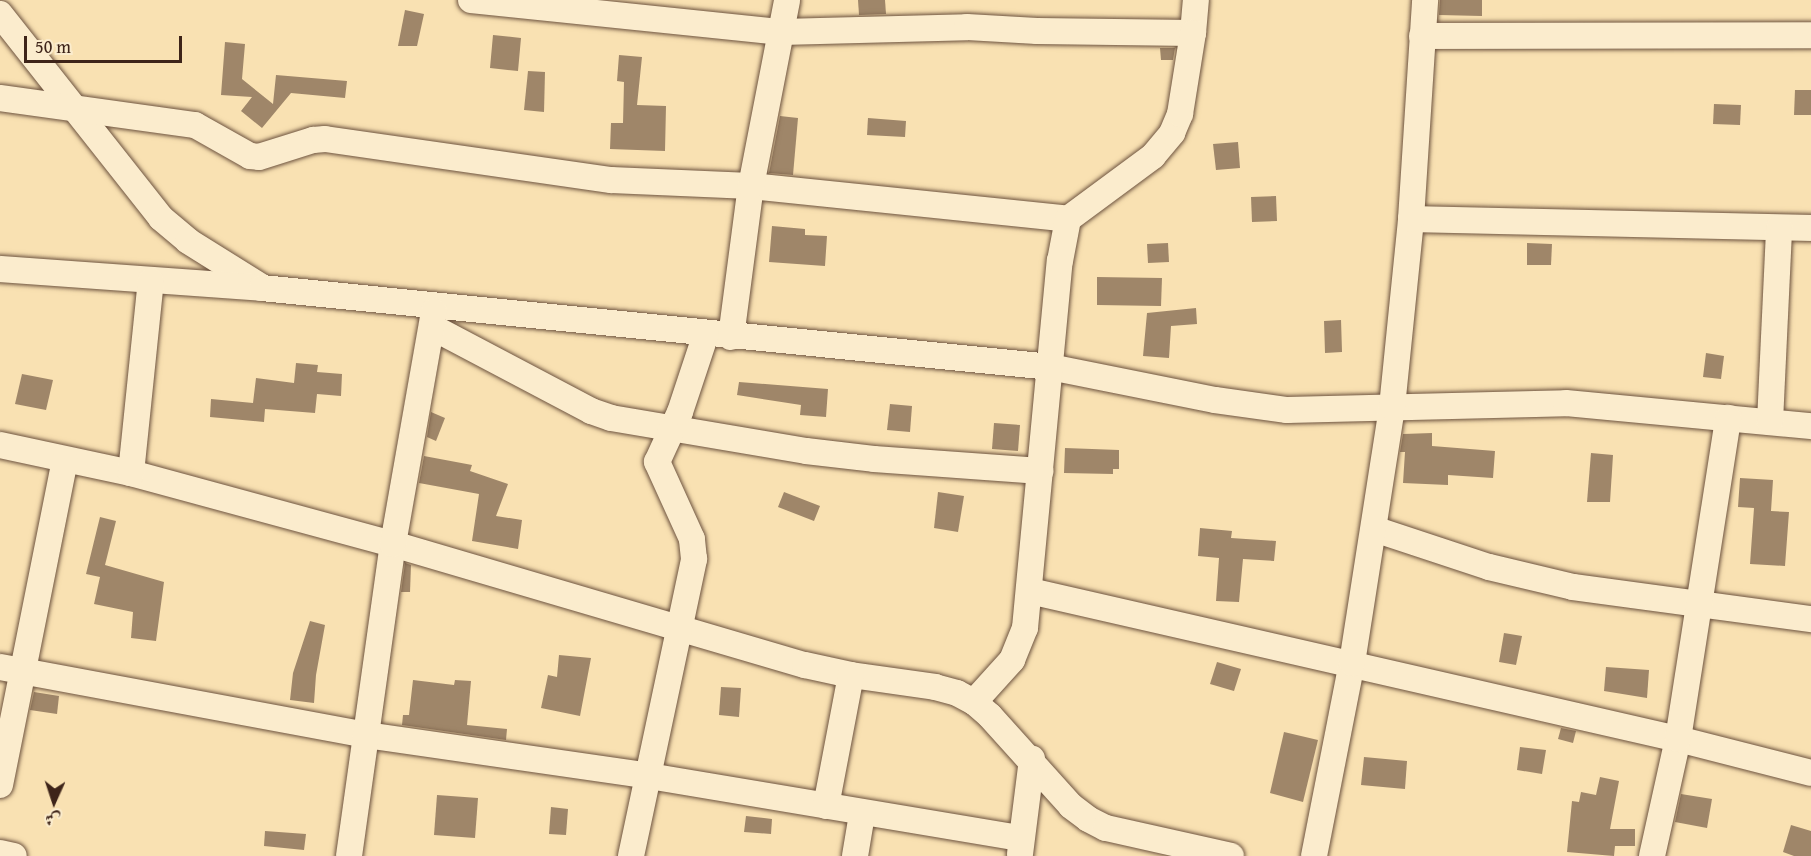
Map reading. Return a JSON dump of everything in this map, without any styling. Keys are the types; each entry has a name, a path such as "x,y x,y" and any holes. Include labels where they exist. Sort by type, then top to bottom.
{"street":[{"path":"471,0 781,32 967,27 1037,32 1193,33"},
{"path":"731,337 751,186 787,0"},
{"path":"974,702 1012,660 1025,628 1062,249 1068,219 1153,156 1172,133 1180,114 1196,0"},
{"path":"1314,856 1352,663 1392,407 1411,219 1425,0"},
{"path":"0,14 161,218 188,241 262,288"},
{"path":"1422,36 1811,35"},
{"path":"0,98 195,125 249,156 259,158 313,140 324,139 611,180 751,186 1068,219"},
{"path":"1411,219 1811,228"},
{"path":"1770,422 1779,228"},
{"path":"0,268 262,288 434,317 706,334 1050,367 1215,400 1287,410 1566,403 1811,426"},
{"path":"131,473 151,281"},
{"path":"434,317 591,411 623,421 862,458 1041,471"},
{"path":"350,856 393,544 434,317"},
{"path":"631,856 695,550 657,466 658,457 673,428 706,334"},
{"path":"1652,856 1678,739 1728,418"},
{"path":"0,445 131,473 393,544 806,665 851,675 935,687 974,702 1032,759 1071,806 1106,828 1231,856"},
{"path":"0,784 11,669 65,460"},
{"path":"1374,529 1489,567 1574,587 1811,619"},
{"path":"1030,591 1352,663 1678,739 1811,773"},
{"path":"11,669 366,735 649,776 826,806 1020,847 1032,759"},
{"path":"826,806 851,675"},
{"path":"855,856 862,814"},
{"path":"0,853 15,856"}],"building":[{"path":"858,0 885,0 886,14 859,15"},
{"path":"1440,0 1482,0 1482,16 1439,15"},
{"path":"405,10 424,14 417,46 398,46"},
{"path":"493,35 521,38 518,71 490,68"},
{"path":"225,42 245,44 242,79 273,104 276,75 347,81 345,98 291,93 262,128 241,111 252,97 221,95"},
{"path":"1160,48 1175,48 1173,60 1161,60"},
{"path":"619,55 642,57 637,105 666,106 665,151 610,149 611,123 623,123 624,82 617,81"},
{"path":"528,71 545,72 544,112 524,110"},
{"path":"1795,90 1811,90 1811,115 1794,115"},
{"path":"1714,104 1741,105 1740,125 1713,124"},
{"path":"780,116 798,118 793,175 769,173"},
{"path":"868,118 906,121 905,137 867,135"},
{"path":"1238,142 1240,168 1216,170 1213,144"},
{"path":"1276,196 1277,221 1252,222 1251,197"},
{"path":"772,226 805,229 805,235 827,236 825,266 769,262"},
{"path":"1168,243 1169,262 1148,263 1147,244"},
{"path":"1527,243 1552,244 1551,265 1527,265"},
{"path":"1097,277 1162,278 1161,306 1097,305"},
{"path":"1196,308 1197,324 1171,326 1169,358 1143,356 1147,313"},
{"path":"1341,320 1342,352 1325,353 1324,321"},
{"path":"1706,353 1724,356 1721,379 1703,377"},
{"path":"296,363 318,365 317,372 342,374 341,396 317,394 315,413 265,409 264,422 210,417 211,399 253,403 256,378 294,383"},
{"path":"22,374 53,380 46,410 15,404"},
{"path":"739,382 828,389 826,417 800,415 801,405 737,395"},
{"path":"890,404 912,406 910,432 887,430"},
{"path":"431,412 445,418 436,441 427,437"},
{"path":"994,423 1020,425 1018,451 992,449"},
{"path":"1432,433 1432,446 1495,451 1493,478 1448,475 1448,485 1403,483 1405,452 1400,452 1403,434"},
{"path":"1065,448 1119,450 1119,469 1113,469 1113,474 1064,473"},
{"path":"1591,453 1613,455 1610,502 1587,502"},
{"path":"424,456 472,465 470,471 508,484 496,516 522,520 518,549 472,541 479,494 419,483"},
{"path":"1740,478 1773,480 1771,511 1789,512 1785,566 1750,564 1754,508 1738,507"},
{"path":"784,492 820,506 814,521 778,507"},
{"path":"938,492 964,496 958,532 934,528"},
{"path":"100,517 116,521 105,565 164,582 156,641 131,638 133,612 94,604 100,577 86,574"},
{"path":"1200,528 1232,531 1231,538 1276,541 1274,561 1243,559 1239,602 1216,601 1219,558 1198,556"},
{"path":"405,563 411,565 410,592 401,592"},
{"path":"310,621 325,625 316,675 314,703 290,700 293,673"},
{"path":"1504,633 1522,636 1516,665 1499,662"},
{"path":"559,655 591,658 580,716 541,708 548,675 557,677"},
{"path":"1217,662 1241,669 1234,691 1210,684"},
{"path":"1606,667 1649,670 1647,698 1604,691"},
{"path":"413,680 454,685 455,680 471,681 467,725 507,729 506,740 402,725 403,715 409,715"},
{"path":"721,687 741,688 739,717 719,715"},
{"path":"34,692 59,696 57,714 30,710"},
{"path":"1561,728 1576,731 1573,743 1558,739"},
{"path":"1284,732 1318,740 1303,802 1270,793"},
{"path":"1520,747 1546,750 1542,774 1517,770"},
{"path":"1364,757 1407,761 1405,789 1361,785"},
{"path":"1600,777 1619,781 1610,829 1635,829 1635,846 1615,846 1614,856 1567,852 1572,801 1579,802 1581,792 1596,795"},
{"path":"1681,794 1712,799 1707,828 1675,822"},
{"path":"437,795 478,798 475,838 434,835"},
{"path":"551,807 568,809 566,835 549,834"},
{"path":"746,816 772,819 771,834 744,832"},
{"path":"1791,825 1811,831 1811,856 1794,856 1783,852"},
{"path":"265,831 306,834 304,850 264,846"}]}
